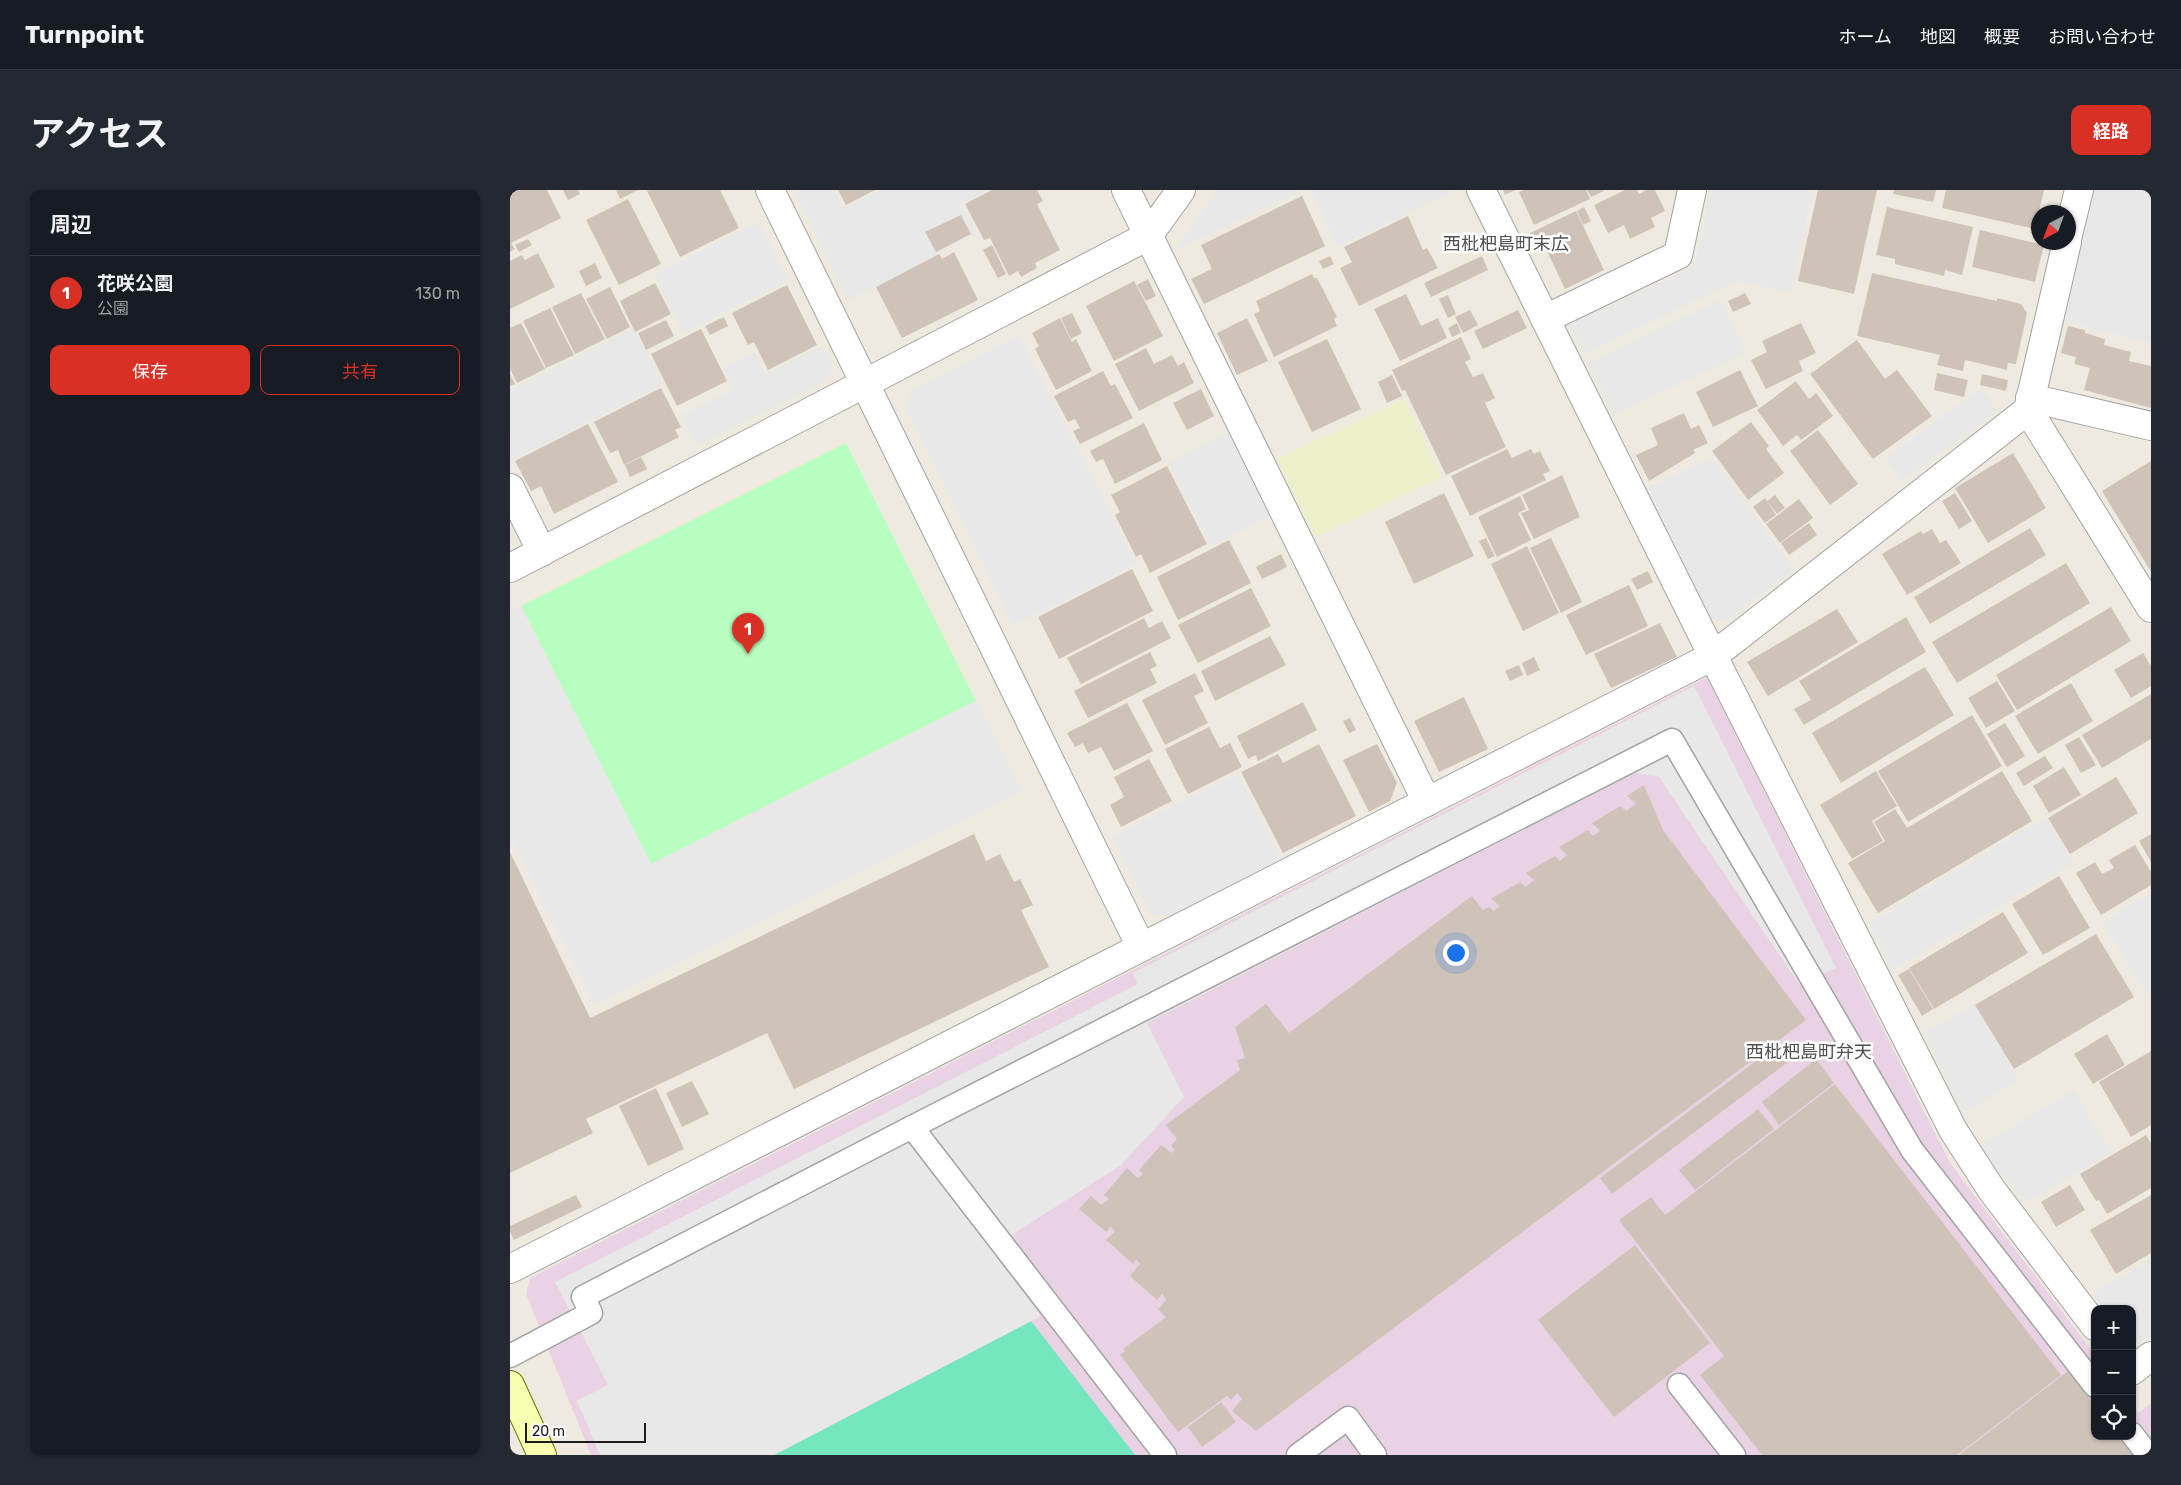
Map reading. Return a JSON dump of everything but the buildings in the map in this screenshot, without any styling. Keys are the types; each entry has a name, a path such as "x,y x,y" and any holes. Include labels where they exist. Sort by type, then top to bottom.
{"street":[{"path":"770,190 1141,948"},
{"path":"1126,190 1427,802"},
{"path":"510,568 1148,236 1181,190"},
{"path":"1481,190 1713,656 1954,1130 1991,1190 2091,1321"},
{"path":"1545,319 1678,255 1692,190"},
{"path":"2075,205 2079,190"},
{"path":"510,1269 1713,656 2029,404 2065,250"},
{"path":"2029,404 2151,426"},
{"path":"2029,404 2151,608"},
{"path":"510,488 542,552"},
{"path":"2136,1368 2151,1356"},
{"path":"510,1385 542,1455"}],"lane":[{"path":"510,1356 591,1313 583,1298 912,1127 1672,740 1912,1150 2091,1381"},
{"path":"912,1127 1165,1455"},
{"path":"1679,1385 1734,1455"},
{"path":"1298,1455 1348,1418 1375,1455"},
{"path":"2136,1439 2148,1455"}],"shaded area":[{"path":"794,190 835,190 844,207 878,190 988,190 961,204 977,234 849,300"},
{"path":"1218,190 1304,190 1173,252"},
{"path":"1311,190 1456,190 1338,246"},
{"path":"1711,190 1813,190 1790,292 1737,281 1584,354 1570,325 1695,266"},
{"path":"2094,190 2151,190 2151,343 2065,321"},
{"path":"759,223 788,280 683,333 655,275"},
{"path":"1720,300 1745,353 1614,415 1589,363"},
{"path":"634,329 662,385 511,460 510,391"},
{"path":"1019,335 1136,564 1013,626 906,408 912,389"},
{"path":"822,346 832,365 827,380 697,445 682,415 734,389 724,369 755,352 766,374"},
{"path":"1981,388 1998,411 1902,481 1885,459"},
{"path":"1228,433 1270,516 1211,547 1169,463"},
{"path":"1712,457 1794,570 1724,622 1709,619 1645,489"},
{"path":"521,606 651,864 976,701 1021,792 595,1005 510,837 510,611"},
{"path":"1707,677 1950,1163 2091,1350 2091,1440 2136,1440 2136,1410 2139,1413 2151,1403 2151,1455 591,1455 526,1294 530,1278"},
{"path":"1694,686 1836,968 1799,984 1659,777 1635,773 1147,1023 1184,1097 1121,1165 990,1249 1041,1316 774,1455 600,1455 577,1401 608,1385 555,1282 1138,984 1133,973"},
{"path":"1238,773 1282,860 1170,917 1151,913 1112,836"},
{"path":"2046,817 2073,863 1892,970 1869,923"},
{"path":"2151,894 2151,990 2146,993 2103,922"},
{"path":"1974,1004 2019,1080 1963,1113 1924,1033"},
{"path":"2074,1090 2111,1153 2025,1203 1980,1146"},
{"path":"2151,1259 2151,1335 2141,1343 2136,1342 2136,1305 2100,1305 2092,1294"}],"green space":[{"path":"1404,399 1441,477 1315,537 1277,459"},
{"path":"846,443 976,701 651,864 521,606"},
{"path":"1031,1321 1135,1455 774,1455"}],"place":[{"name":"花咲公園","path":"748,654"}],"district":[{"name":"西枇杷島町末広","path":"1506,244"},
{"name":"西枇杷島町弁天","path":"1809,1052"}]}
